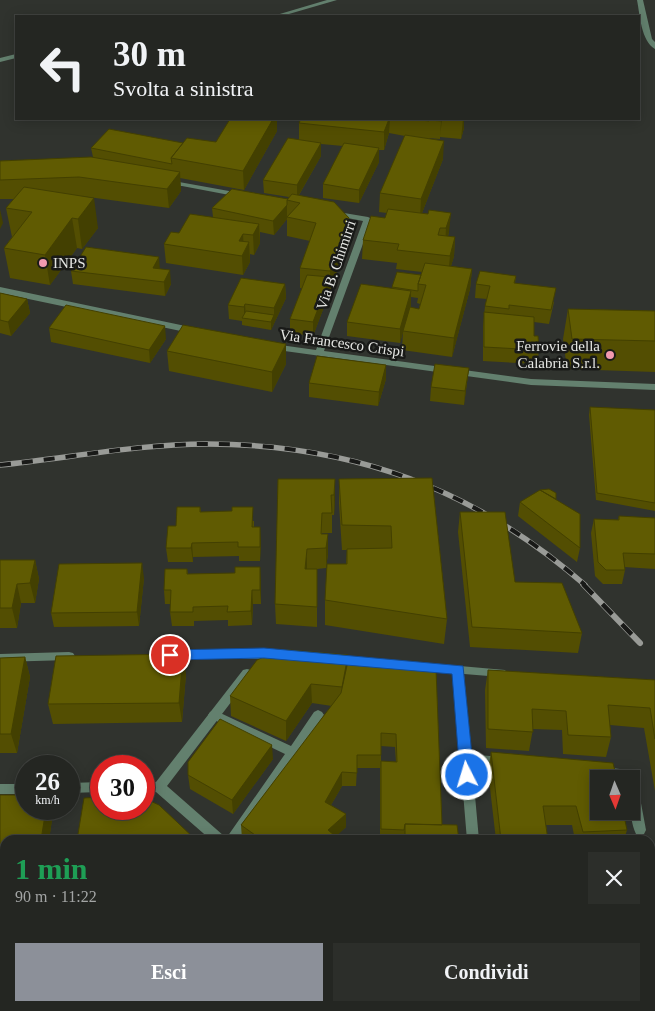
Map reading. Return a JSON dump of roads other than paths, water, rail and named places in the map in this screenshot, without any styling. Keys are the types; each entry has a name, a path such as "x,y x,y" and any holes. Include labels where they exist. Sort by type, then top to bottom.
{"street":[{"path":"280,15 334,0"},
{"path":"640,0 649,39 655,47"},
{"path":"0,60 15,56"},
{"path":"182,184 250,197"},
{"name":"Via B. Chimirri","path":"319,354 368,220 329,212"},
{"path":"0,290 201,333"},
{"name":"Via Francesco Crispi","path":"267,346 531,382 655,387"},
{"path":"159,787 264,653"},
{"path":"156,655 264,653 293,656"},
{"path":"0,658 78,656"},
{"path":"322,658 516,674"},
{"path":"458,670 473,835"},
{"path":"214,715 293,752"},
{"path":"235,835 318,715"},
{"path":"466,759 514,763"},
{"path":"155,787 159,787 214,835"},
{"path":"0,789 15,788"},
{"path":"638,820 640,830"}],"railway":[{"path":"0,465 155,446 207,444 261,446 312,453 362,463 410,478 456,498 500,522 543,551 585,585"},
{"path":"583,584 640,643"}],"place":[{"name":"INPS","path":"43,263"},
{"name":"Ferrovie della Calabria S.r.l.","path":"610,355"}]}
